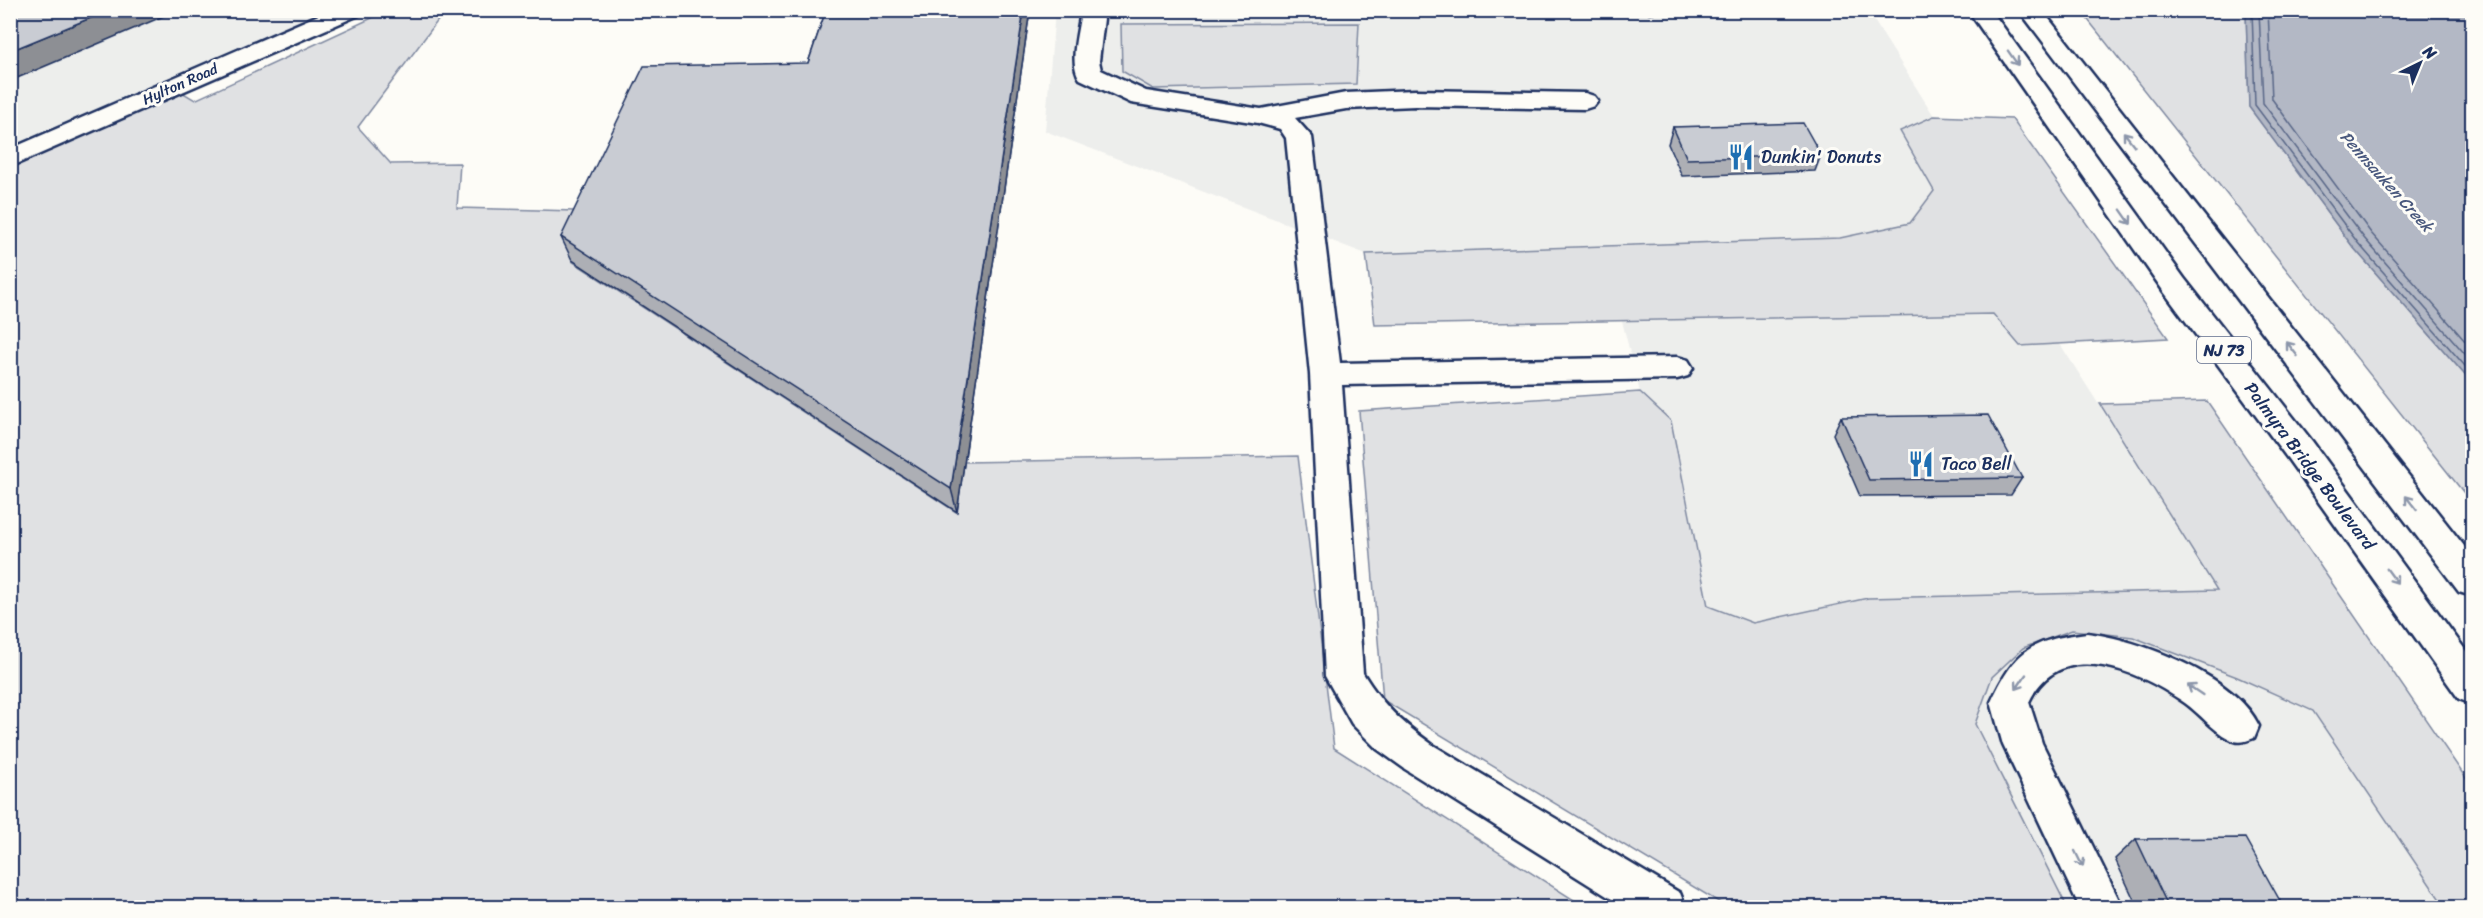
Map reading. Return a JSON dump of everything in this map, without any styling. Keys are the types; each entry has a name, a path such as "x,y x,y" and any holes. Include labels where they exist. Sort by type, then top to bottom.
{"main road":[{"name":"Hylton Road","path":"16,150 351,10"},
{"path":"1093,10 1087,61 1089,74 1140,98 1260,116 1289,124 1299,137 1326,374 1344,676 1366,712 1390,737 1419,758 1665,908"},
{"name":"Palmyra Bridge Boulevard","path":"1978,10 2174,285 2300,450 2472,688"},
{"name":"NJ 73","path":"2030,10 2472,582"},
{"path":"1260,116 1346,101 1414,98 1585,101"},
{"path":"1326,374 1677,368"},
{"path":"2102,908 2024,746 2010,702 2024,676 2034,665 2060,651 2102,649 2123,654 2168,672 2228,714 2240,726"}],"shaded area":[{"path":"10,11 362,11 172,86 11,160"},
{"path":"387,11 445,11 358,127 391,164 460,163 457,208 575,211 572,261 956,512 964,462 1298,456 1334,748 1585,907 11,907 10,160 172,86 195,100"},
{"path":"1055,11 1868,11 1934,116 1900,131 1934,191 1910,223 1840,238 1366,254 1045,131"},
{"path":"2081,11 2246,11 2249,107 2353,247 2472,383 2472,503"},
{"path":"1359,23 1356,84 1153,89 1122,71 1121,24"},
{"path":"1934,116 2012,119 2168,338 2020,346 1993,314 1375,325 1366,254 1840,238 1910,223 1934,191 1900,131"},
{"path":"1993,314 2020,346 2060,344 2218,590 1868,598 1753,623 1708,607 1671,421 1640,392 1622,321"},
{"path":"1640,392 1671,421 1708,606 1753,623 1868,598 2217,590 2100,404 2207,401 2472,787 2472,907 2445,907 2313,711 2237,677 2133,637 2072,630 2023,648 1992,677 1975,724 2067,907 1727,907 1383,700 1359,411"},
{"path":"2072,630 2133,637 2237,677 2313,710 2445,907 2067,907 1975,724 1991,677 2023,648"}],"water":[{"name":"Pennsauken Creek","path":"2246,11 2472,11 2472,383 2353,247 2249,107"}],"building":[{"path":"10,10 110,10 10,51"},
{"path":"826,10 1024,10 951,489 561,237 644,66 808,63"},
{"path":"1803,123 1821,155 1687,159 1673,127"},
{"name":"Taco Bell","path":"1988,415 2022,478 1869,480 1841,417"},
{"path":"2245,838 2284,908 2169,908 2136,839"}],"place":[{"name":"Dunkin' Donuts","path":"1741,157"},
{"name":"Taco Bell","path":"1921,464"}]}
